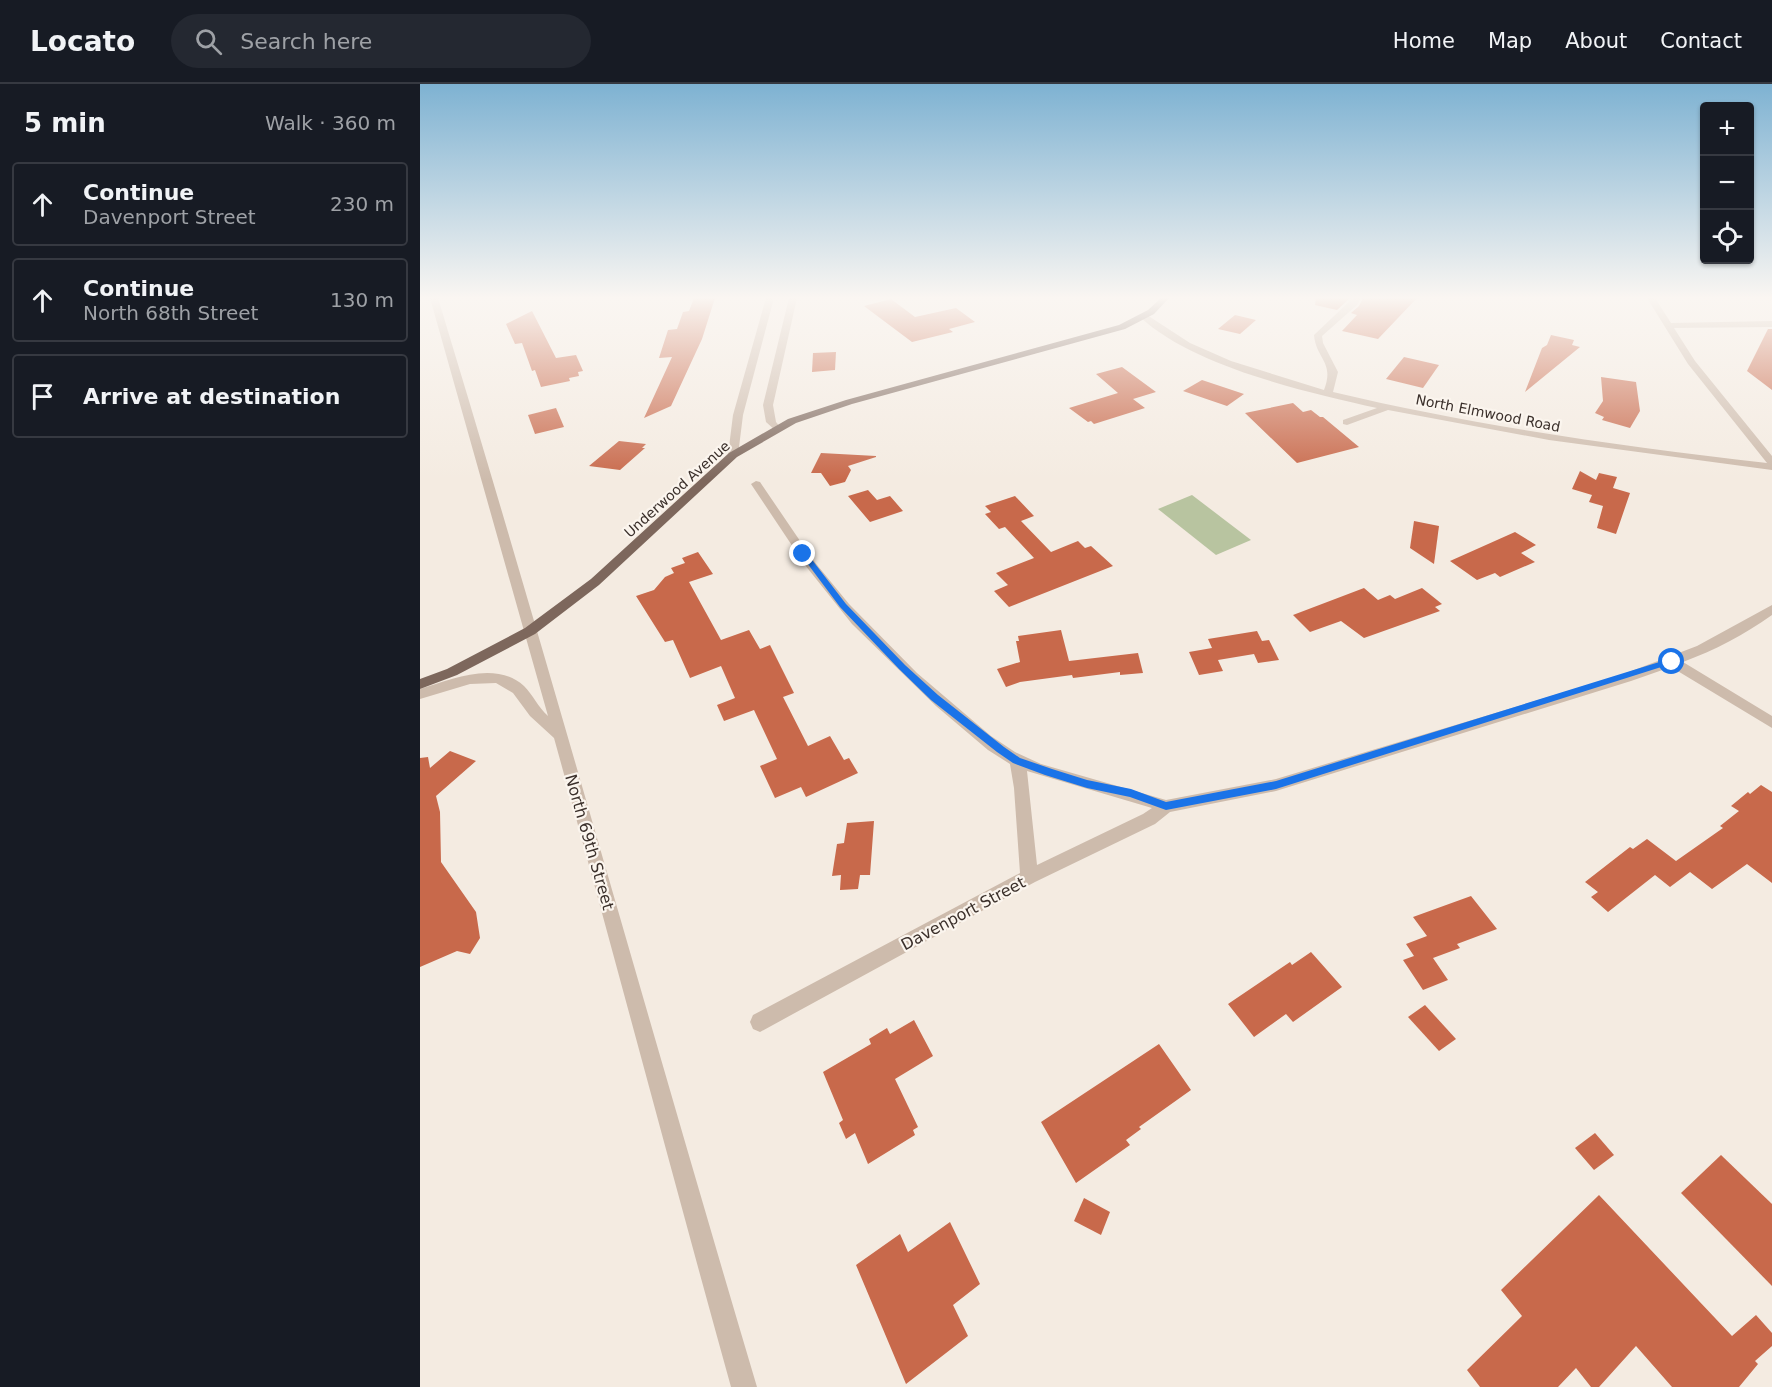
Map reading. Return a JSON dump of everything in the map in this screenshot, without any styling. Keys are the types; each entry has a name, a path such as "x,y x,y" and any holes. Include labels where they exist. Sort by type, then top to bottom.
{"main road":[{"name":"Underwood Avenue","path":"420,684 452,672 530,632 595,582 733,455 776,428 840,404 1007,359"}],"street":[{"name":"North 69th Street","path":"451,359 626,965 656,1082 744,1387"},
{"path":"733,455 738,415 761,359"},
{"path":"772,359 768,405 770,420 776,428"},
{"name":"North Elmwood Road","path":"1218,359 1328,393 1386,407 1564,441 1772,465"},
{"path":"1328,393 1334,379 1334,370 1330,359"},
{"path":"1689,359 1772,465"},
{"path":"1347,422 1386,407"},
{"path":"756,484 800,550 843,605 935,697 983,737 1017,760 1087,784 1131,793 1166,806"},
{"name":"Davenport Street","path":"760,1022 1029,877 1149,819 1166,806 1276,785 1672,662 1723,640 1772,609"},
{"path":"1672,662 1772,723"},
{"path":"420,694 465,681 492,678 508,680 519,689 533,711 560,735"},
{"path":"1017,760 1022,788 1029,877"}],"green space":[{"path":"1192,495 1251,540 1216,555 1158,509"}],"building":[{"path":"528,359 578,359 583,371 578,372 579,376 569,378 570,381 541,387 535,370 532,371"},
{"path":"671,359 693,359 671,406 644,418"},
{"path":"813,359 836,359 835,370 812,372"},
{"path":"1403,359 1439,365 1423,388 1386,379"},
{"path":"1538,359 1566,359 1525,392"},
{"path":"1753,359 1772,359 1772,390 1747,371"},
{"path":"1122,367 1156,392 1133,399 1145,408 1094,424 1069,408 1118,393 1096,374"},
{"path":"1601,377 1636,382 1640,411 1630,428 1602,420 1604,417 1595,413 1603,401"},
{"path":"1202,380 1244,394 1227,406 1183,391"},
{"path":"1293,403 1303,412 1311,410 1323,417 1359,447 1297,463 1245,413"},
{"path":"556,408 564,427 535,434 528,415"},
{"path":"619,441 646,444 642,448 645,448 620,470 589,466"},
{"path":"821,453 876,457 848,466 851,470 845,482 830,486 821,473 811,473"},
{"path":"1580,471 1596,480 1599,473 1617,477 1613,488 1630,493 1616,534 1597,528 1603,506 1589,502 1592,495 1572,489"},
{"path":"868,490 877,500 890,496 903,511 870,522 848,496"},
{"path":"1015,496 1034,516 1021,521 1051,552 1078,541 1085,548 1091,546 1113,566 1009,607 994,591 1008,585 996,573 1034,558 1005,527 999,529 985,514 991,512 985,506"},
{"path":"1414,521 1439,526 1434,564 1410,548"},
{"path":"1515,532 1536,545 1521,553 1535,562 1500,577 1495,573 1477,580 1450,561"},
{"path":"698,552 713,574 689,582 721,640 749,630 760,649 770,645 794,693 783,697 808,746 830,736 844,760 849,758 858,773 806,797 801,787 775,798 760,766 777,759 754,710 724,721 717,705 735,698 721,666 690,678 673,640 665,642 636,596 654,590 665,577 674,573 671,568 685,563 682,558"},
{"path":"1364,588 1378,600 1390,595 1395,599 1422,588 1442,604 1435,607 1440,611 1364,638 1341,621 1310,632 1293,615"},
{"path":"1061,630 1069,661 1138,653 1143,673 1120,675 1120,672 1073,678 1072,675 1020,682 1006,687 997,669 1020,662 1016,641 1019,641 1018,636"},
{"path":"1257,631 1262,641 1269,640 1279,660 1258,663 1254,654 1218,660 1223,671 1199,675 1189,652 1212,648 1208,639"},
{"path":"450,751 476,761 436,796 440,812 441,862 476,912 480,938 470,954 457,951 420,967 420,758 428,757 430,768"},
{"path":"1761,785 1772,792 1772,883 1747,864 1712,889 1690,872 1670,887 1655,875 1608,912 1591,897 1598,892 1585,882 1630,847 1633,849 1647,839 1676,861 1723,828 1720,826 1739,811 1731,806"},
{"path":"874,821 870,875 860,875 858,889 840,890 841,875 832,876 837,844 844,843 847,823"},
{"path":"1471,896 1497,929 1457,944 1460,948 1433,958 1448,980 1423,990 1403,960 1414,956 1406,944 1427,936 1413,917"},
{"path":"1311,952 1342,987 1293,1022 1286,1014 1254,1037 1228,1004 1290,962 1292,965"},
{"path":"1425,1005 1456,1039 1439,1051 1408,1017"},
{"path":"914,1020 933,1056 895,1079 918,1127 913,1130 915,1135 868,1164 855,1133 846,1139 839,1123 843,1120 823,1072 871,1044 869,1039 887,1028 890,1034"},
{"path":"1159,1044 1191,1090 1139,1127 1141,1129 1126,1140 1130,1145 1076,1183 1041,1122"},
{"path":"1595,1133 1614,1155 1594,1170 1575,1148"},
{"path":"1721,1155 1772,1204 1772,1286 1681,1193"},
{"path":"1599,1195 1732,1336 1756,1315 1772,1333 1772,1346 1755,1361 1758,1364 1739,1387 1672,1387 1636,1346 1599,1387 1591,1387 1576,1368 1558,1387 1480,1387 1467,1370 1522,1316 1501,1290"},
{"path":"1084,1198 1110,1212 1101,1235 1074,1221"},
{"path":"950,1222 980,1284 953,1305 968,1336 906,1384 856,1265 900,1234 908,1252"}],"route":[{"path":"803,554 843,605 902,667 1001,750 1017,760 1049,772 1087,784 1131,793 1166,806 1276,785 1672,662"}]}
